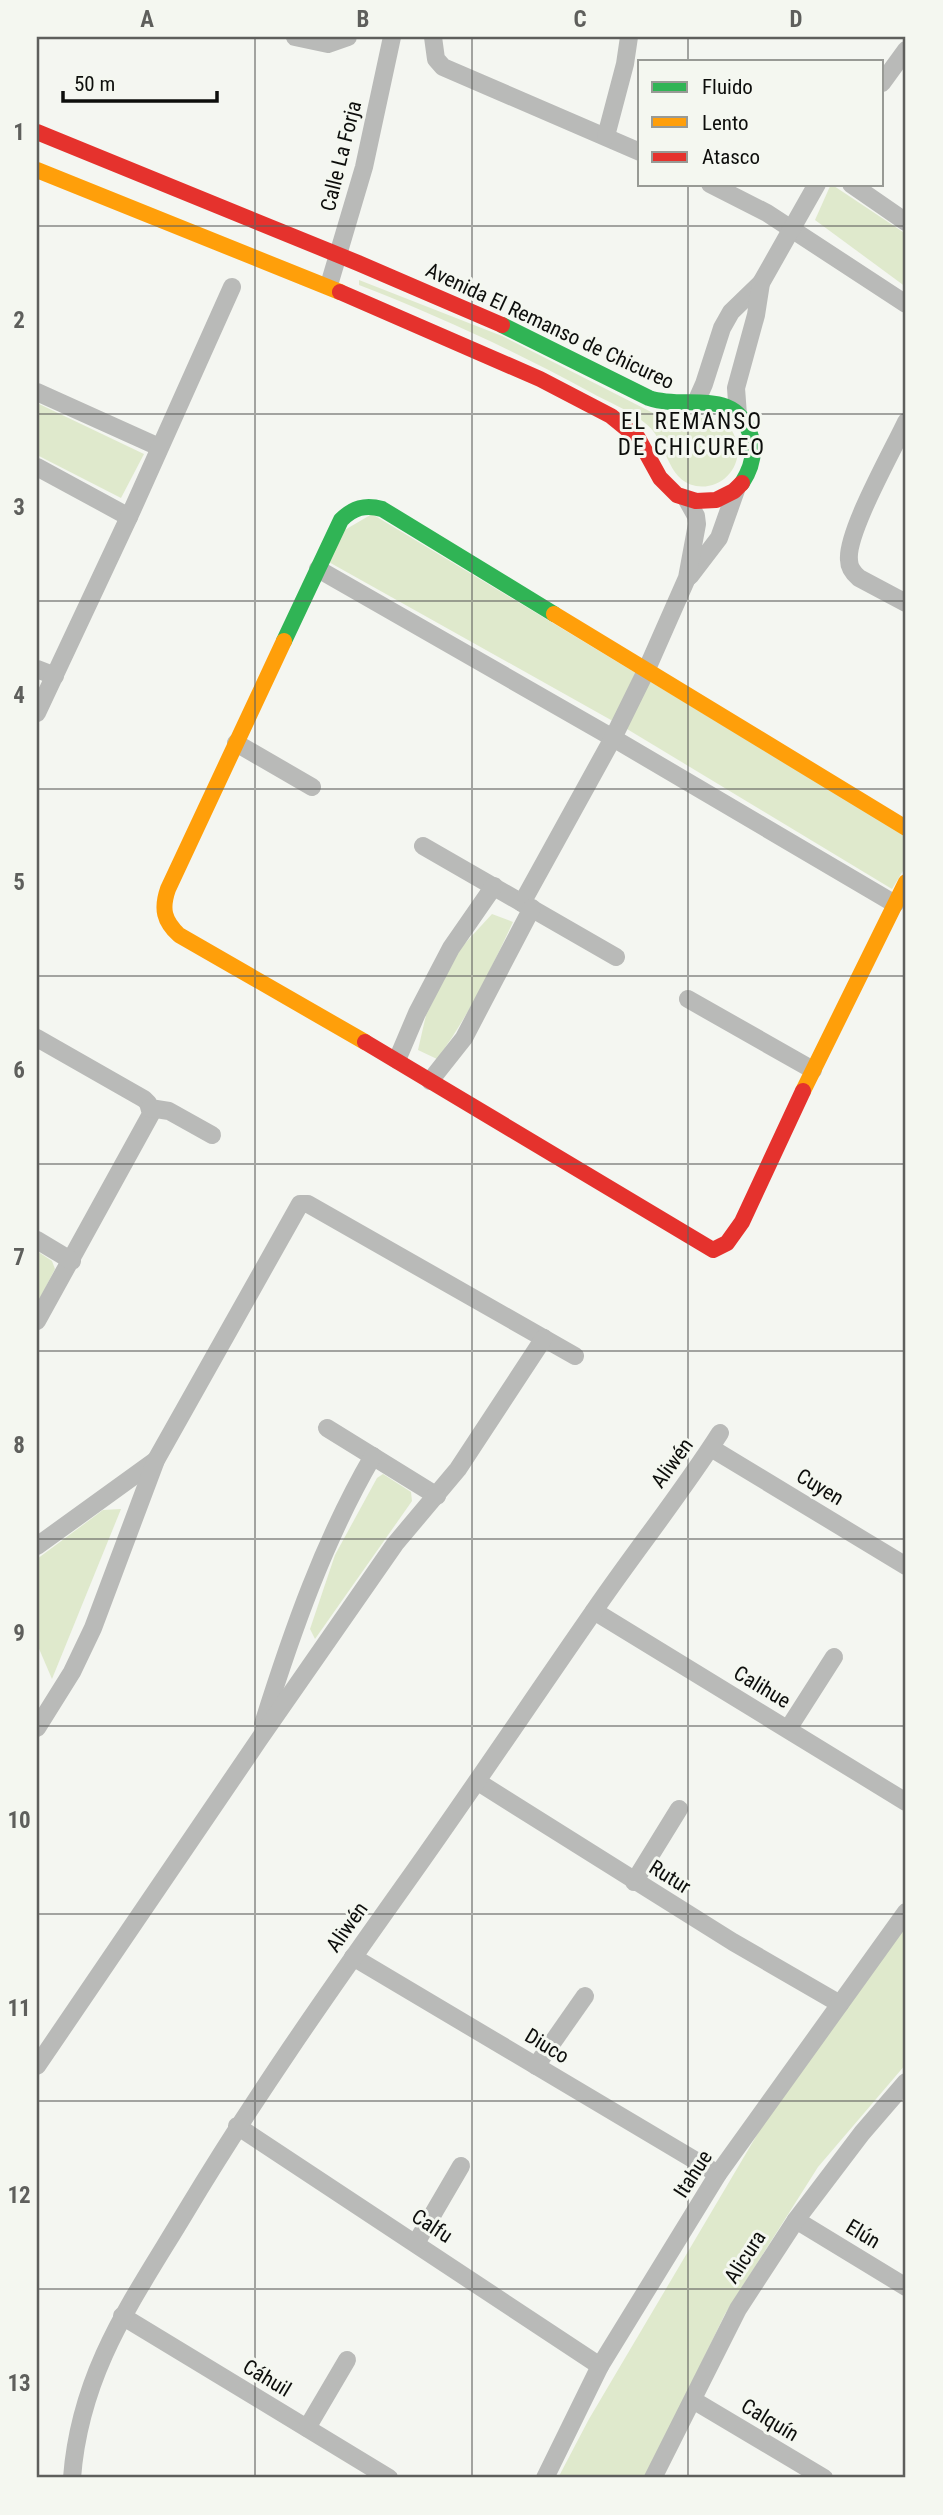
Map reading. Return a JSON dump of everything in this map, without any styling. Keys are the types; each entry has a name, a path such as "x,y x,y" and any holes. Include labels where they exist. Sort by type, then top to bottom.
{"street":[{"path":"295,37 328,44 348,37"},
{"name":"Calle La Forja","path":"329,285 364,167 392,37"},
{"path":"433,37 436,59 443,67 638,151"},
{"path":"606,136 633,67 629,37"},
{"path":"884,80 906,50"},
{"name":"Avenida El Remanso de Chicureo","path":"37,132 128,172 339,255 521,333 656,402 673,406 712,401 738,415"},
{"path":"37,170 329,285 443,334 612,418 636,435 665,485 687,500 696,516 697,524 687,578 646,671 527,906 464,1038 430,1081"},
{"path":"714,186 791,228 906,304"},
{"path":"696,402 722,328 731,312 761,283 816,186"},
{"path":"854,186 906,222"},
{"path":"687,500 713,501 729,495 747,476 754,453 749,429 738,415 736,388 756,315 761,283"},
{"path":"37,713 232,287"},
{"path":"37,392 159,447"},
{"path":"906,422 859,518 848,559 853,572 859,578 906,603"},
{"path":"37,467 129,517"},
{"path":"687,578 719,538 736,490"},
{"path":"906,828 375,507 358,507 345,515 318,569 168,889 162,914 167,925 179,935 397,1060 713,1250 722,1248 732,1239 742,1222 906,882"},
{"path":"318,569 895,904"},
{"path":"37,669 55,676"},
{"path":"236,743 312,787"},
{"path":"424,846 616,957"},
{"path":"397,1060 416,1013 451,948 494,886"},
{"path":"688,999 813,1070"},
{"path":"37,1038 144,1099 150,1108 149,1120 37,1321"},
{"path":"150,1108 169,1111 212,1135"},
{"path":"37,1728 72,1672 93,1628 156,1460 300,1204 308,1204 575,1356"},
{"path":"37,1240 72,1261"},
{"path":"37,2066 395,1544 458,1469 544,1338"},
{"path":"327,1428 437,1496"},
{"name":"Cuyen","path":"716,1441 906,1566"},
{"name":"Aliwén","path":"72,2478 78,2429 85,2400 103,2352 237,2126 594,1611 716,1441"},
{"path":"258,1741 314,1576 348,1498 373,1456"},
{"path":"37,1546 156,1460"},
{"name":"Calihue","path":"594,1611 906,1802"},
{"path":"788,1729 834,1657"},
{"name":"Rutur","path":"478,1782 634,1882 841,2004"},
{"path":"634,1882 679,1809"},
{"name":"Itahue","path":"545,2478 600,2366 718,2174 906,1912"},
{"name":"Diuco","path":"353,1957 718,2174"},
{"path":"536,2066 585,1996"},
{"name":"Alicura","path":"653,2478 738,2309 796,2221 862,2133 906,2082"},
{"name":"Calfu","path":"237,2126 600,2366"},
{"path":"416,2243 461,2165"},
{"name":"Elún","path":"796,2221 906,2287"},
{"name":"Cáhuil","path":"122,2316 389,2478"},
{"path":"307,2428 347,2360"},
{"name":"Calquín","path":"693,2400 824,2478"}],"green space":[{"path":"830,186 834,186 906,234 906,287 815,220"},
{"path":"359,280 502,336 661,417 706,418 726,424 733,432 737,444 738,453 733,469 728,476 714,485 696,486 686,482 672,468 653,430 632,414 534,362 359,285"},
{"path":"37,403 144,454 121,498 37,455"},
{"path":"372,514 906,836 906,866 892,889 627,729 327,561 343,531"},
{"path":"492,914 513,922 469,1010 437,1059 418,1050 426,1015 457,952"},
{"path":"37,1251 52,1261 55,1269 37,1304"},
{"path":"383,1474 411,1492 412,1501 315,1639 310,1629 335,1555 377,1478"},
{"path":"121,1509 52,1679 37,1644 37,1559 103,1510"},
{"path":"906,1913 906,2064 818,2167 725,2314 646,2478 558,2478 589,2419 803,2057"}],"traffic: fast":[{"path":"502,325 649,398 722,405 734,411 744,421 753,449 752,461 742,483"},
{"path":"284,641 341,520 355,510 365,507 382,509 554,614"}],"traffic: slow":[{"path":"37,170 340,292"},
{"path":"554,614 906,828"},
{"path":"284,641 168,889 165,914 179,935 365,1042"},
{"path":"803,1091 906,882"}],"traffic: jam":[{"path":"37,132 502,325"},
{"path":"340,292 540,379 611,416 638,438 660,478 677,495 696,501 716,500 734,491 742,483"},
{"path":"365,1042 713,1250 727,1243 742,1222 803,1091"}],"district":[{"name":"EL REMANSO DE CHICUREO","path":"692,434"}]}
